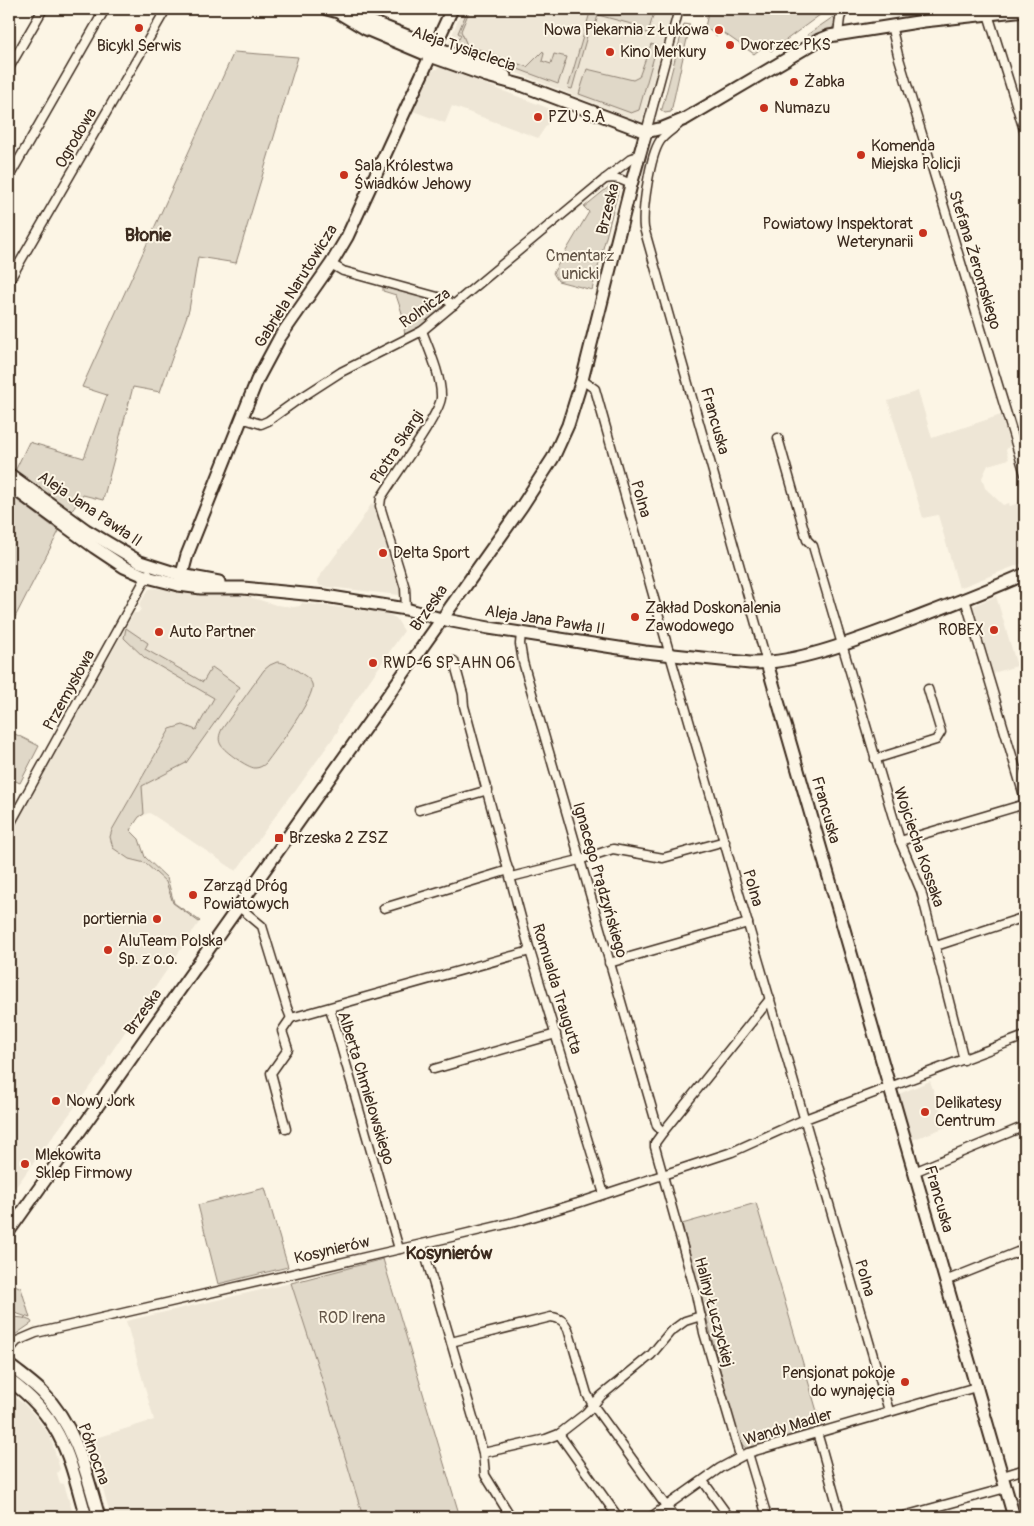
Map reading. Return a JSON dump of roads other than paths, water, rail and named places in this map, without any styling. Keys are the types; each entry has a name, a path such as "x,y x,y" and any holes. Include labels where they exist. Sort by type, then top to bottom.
{"street":[{"path":"9,68 43,9"},
{"path":"9,177 105,9"},
{"name":"Ogrodowa","path":"9,281 166,9"},
{"name":"Aleja Tysiąclecia","path":"328,9 341,14 366,29 432,51 487,76 524,86 646,132"},
{"name":"Gabriela Narutowicza","path":"180,580 188,554 256,380 280,337 331,264 347,237 452,9"},
{"name":"Brzeska","path":"9,1231 522,506 553,458 568,425 582,380 631,185 679,9"},
{"path":"838,34 840,18 844,9"},
{"path":"646,132 685,119 819,40 838,34 955,13 988,14 1025,10"},
{"path":"988,14 1025,133"},
{"name":"Stefana Żeromskiego","path":"891,25 901,65 1025,474"},
{"name":"Francuska","path":"685,119 661,139 656,149 645,196 644,228 767,664 1014,1517"},
{"name":"Rolnicza","path":"241,418 261,424 268,421 341,372 422,331 605,179 632,158 639,156"},
{"path":"605,179 626,181 631,185"},
{"path":"331,264 343,272 445,299 454,305"},
{"name":"Piotra Skargi","path":"406,609 405,588 380,506 380,498 429,424 441,398 438,377 422,331"},
{"name":"Polna","path":"582,380 595,389 889,1411"},
{"path":"778,438 806,540 813,546 841,644"},
{"name":"Aleja Jana Pawła II","path":"10,479 86,530 153,571 180,580 325,596 406,609 441,619 521,633 671,656 767,664 841,644 965,599 1025,574"},
{"path":"153,571 170,567 188,554"},
{"name":"Aleja Jana Pawła II","path":"153,571 180,580"},
{"name":"Przemysłowa","path":"9,826 153,571"},
{"name":"Aleja Jana Pawła II","path":"996,587 1025,578"},
{"path":"965,599 1025,799"},
{"name":"Ignacego Prądzyńskiego","path":"521,633 520,644 523,662 579,860 657,1126 663,1132"},
{"name":"Wojciecha Kossaka","path":"841,644 900,841 921,891 964,1060"},
{"name":"Romualda Traugutta","path":"454,661 463,694 464,706 530,951 604,1194"},
{"path":"875,759 936,740 941,732 928,689"},
{"path":"419,810 488,790"},
{"path":"900,841 1025,804"},
{"path":"384,908 510,873 579,860 613,849 663,858 725,841"},
{"path":"238,906 262,926 291,1018 282,1031 288,1049 271,1072 286,1129"},
{"path":"936,946 1025,917"},
{"path":"610,963 748,923"},
{"path":"330,1008 530,951"},
{"path":"663,1176 655,1143 770,999"},
{"name":"Alberta Chmielowskiego","path":"291,1018 330,1008 399,1248"},
{"path":"434,1069 556,1034"},
{"name":"Kosynierów","path":"9,1350 17,1341 36,1333 519,1221 663,1176 732,1152 805,1119 1025,1036"},
{"path":"914,1172 1025,1126"},
{"name":"Haliny Łuczyckiej","path":"663,1176 664,1186 696,1294 704,1333 740,1456"},
{"path":"422,1244 482,1453 485,1475 511,1517"},
{"path":"945,1281 1025,1249"},
{"path":"482,1453 546,1439 559,1434 586,1413 601,1396 651,1355 670,1332 686,1321 700,1316"},
{"path":"451,1342 551,1317 563,1321 568,1329 593,1405 674,1517"},
{"name":"Północna","path":"9,1365 43,1392 72,1433 81,1455 99,1517"},
{"name":"Północna","path":"9,1380 32,1398 54,1426 65,1445 86,1517"},
{"name":"Wandy Madler","path":"651,1517 740,1456 976,1387"},
{"path":"817,1433 828,1465 835,1499 842,1517"},
{"path":"559,1434 618,1517"},
{"path":"748,1453 765,1510"},
{"path":"1003,1476 1025,1469"},
{"path":"702,1481 729,1517"},
{"path":"900,1517 926,1514 1006,1488"}],"place":[{"name":"Bicykl Serwis","path":"139,28"},
{"name":"Nowa Piekarnia z Łukowa","path":"719,30"},
{"name":"Dworzec PKS","path":"730,45"},
{"name":"Kino Merkury","path":"610,52"},
{"name":"Żabka","path":"794,82"},
{"name":"Numazu","path":"764,108"},
{"name":"PZU S.A","path":"538,117"},
{"name":"Komenda Miejska Policji","path":"861,155"},
{"name":"Sala Królestwa Świadków Jehowy","path":"344,175"},
{"name":"Powiatowy Inspektorat Weterynarii","path":"923,233"},
{"name":"Delta Sport","path":"383,553"},
{"name":"Zakład Doskonalenia Zawodowego","path":"635,617"},
{"name":"ROBEX","path":"994,630"},
{"name":"Auto Partner","path":"159,632"},
{"name":"RWD-6 SP-AHN 06","path":"373,663"},
{"name":"Brzeska 2 ZSZ","path":"279,838"},
{"name":"Zarząd Dróg Powiatowych","path":"193,895"},
{"name":"portiernia","path":"157,919"},
{"name":"AluTeam Polska Sp. z o.o.","path":"108,950"},
{"name":"Nowy Jork","path":"56,1101"},
{"name":"Delikatesy Centrum","path":"925,1112"},
{"name":"Mlekowita Sklep Firmowy","path":"25,1164"},
{"name":"Pensjonat pokoje do wynajęcia","path":"905,1382"}],"district":[{"name":"Błonie","path":"148,235"},
{"name":"Kosynierów","path":"449,1253"}],"park label":[{"name":"Cmentarz unicki","path":"580,265"},
{"name":"ROD Irena","path":"352,1318"}]}
